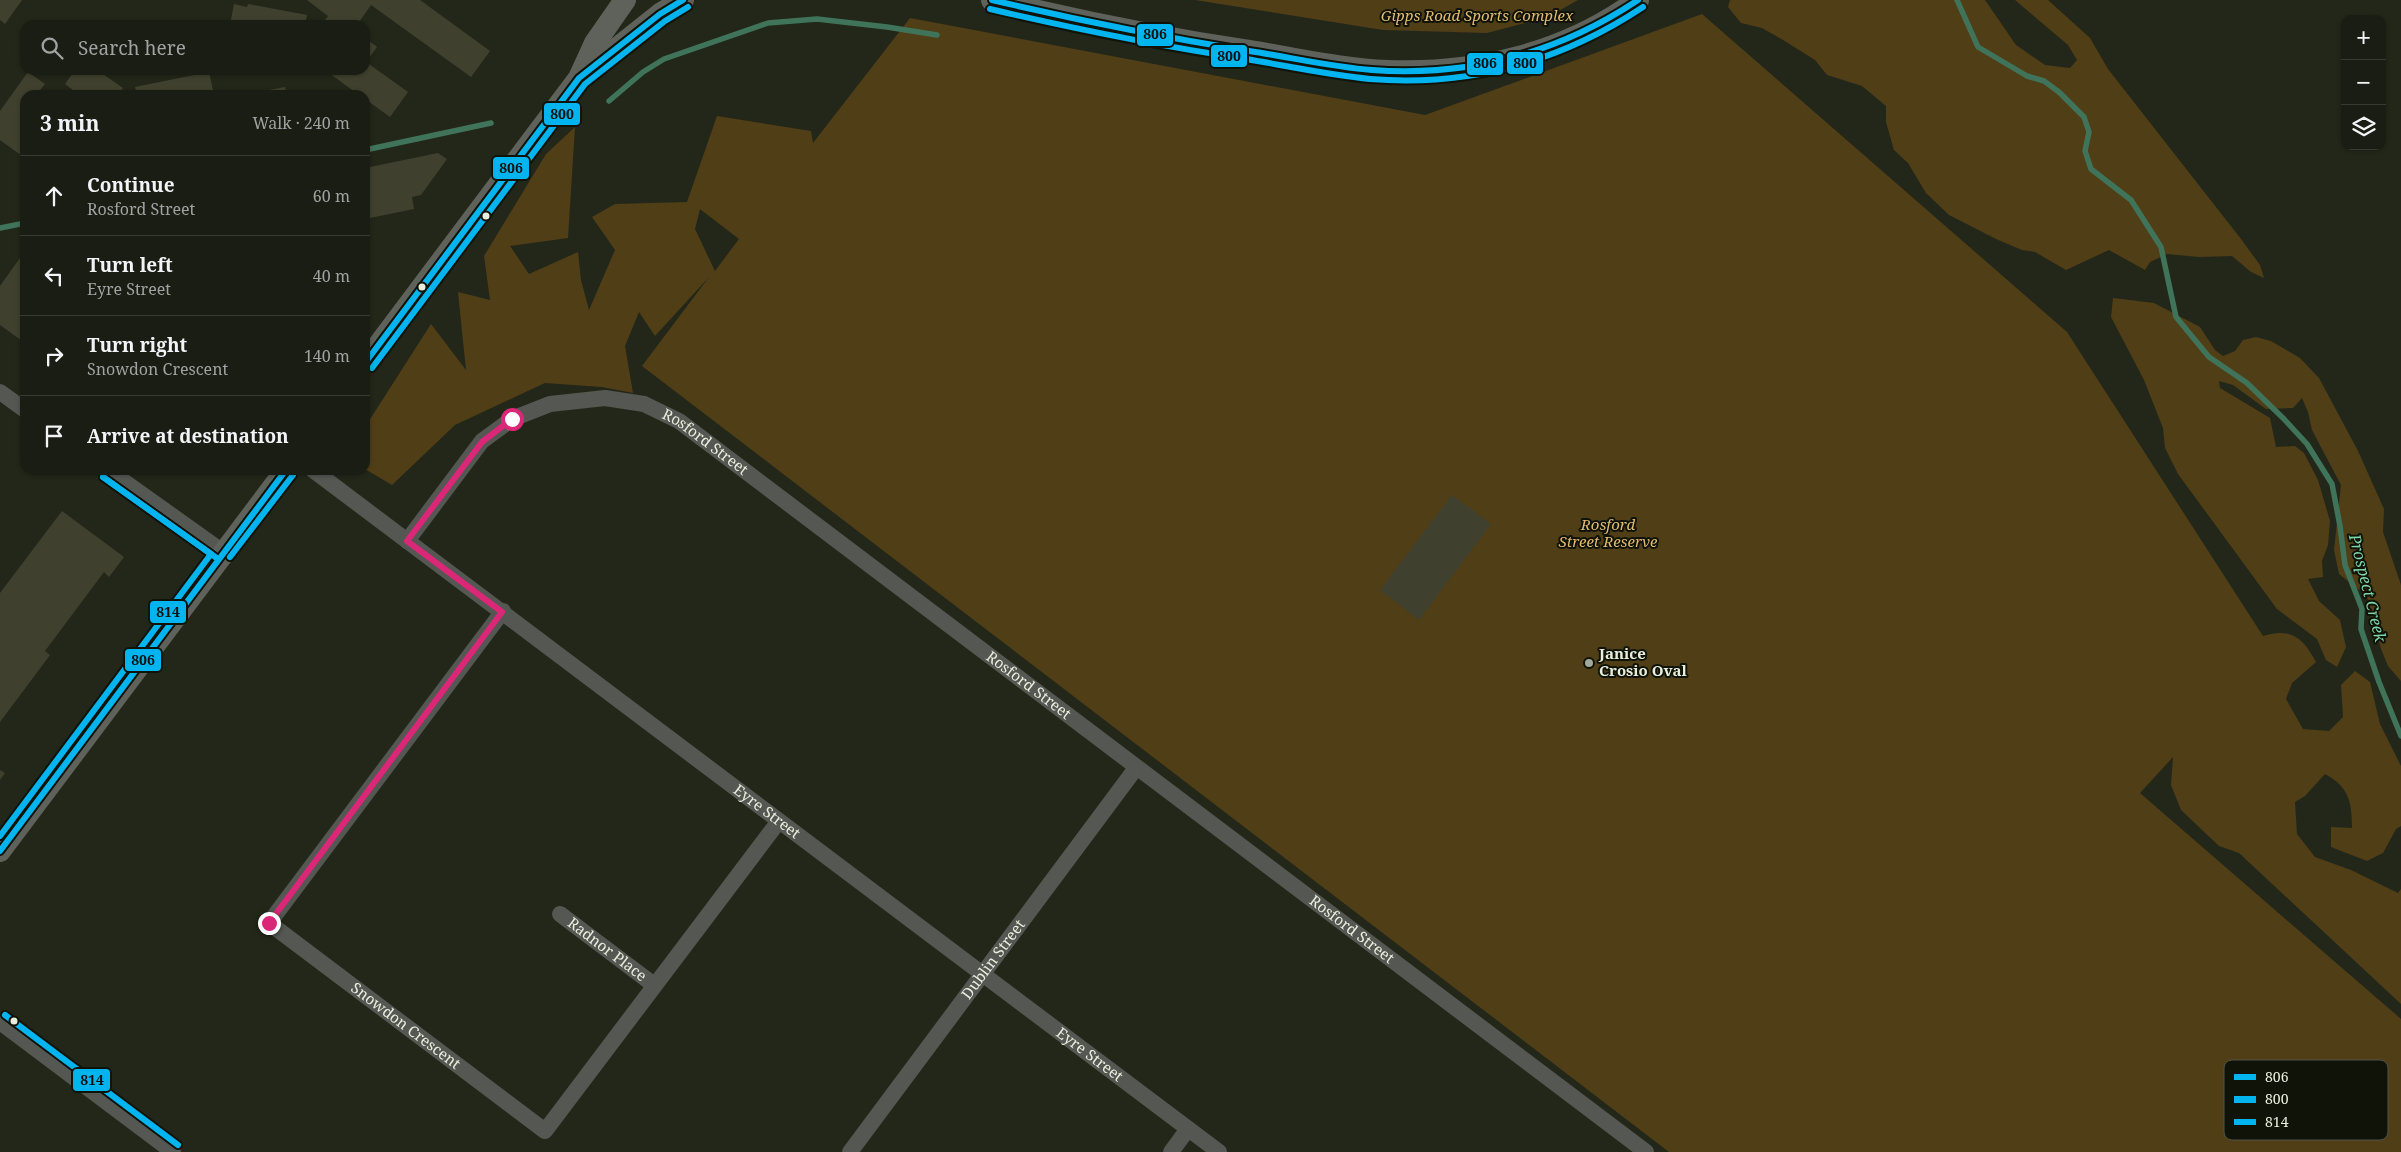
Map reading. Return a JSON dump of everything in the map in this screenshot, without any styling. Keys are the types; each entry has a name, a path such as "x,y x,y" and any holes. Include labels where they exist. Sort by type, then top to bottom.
{"main road":[{"path":"370,355 579,78 595,43 625,0"},
{"path":"579,78 660,14 683,0"},
{"path":"992,0 1068,19 1190,42 1344,66 1404,71 1460,69 1521,58 1591,30 1638,0"},
{"path":"0,851 282,475"}],"street":[{"path":"0,392 20,406"},
{"name":"Rosford Street","path":"407,541 482,442 512,419 550,404 606,398 644,404 679,421 1646,1152"},
{"path":"115,475 223,552"},
{"name":"Eyre Street","path":"320,475 1219,1152"},
{"name":"Snowdon Crescent","path":"502,612 269,923 545,1130 779,821"},
{"name":"Dublin Street","path":"850,1152 983,976 1136,768"},
{"name":"Radnor Place","path":"560,914 654,985"},
{"path":"0,1022 173,1152"},
{"path":"1171,1152 1188,1129"}],"green space":[{"name":"Gipps Road Sports Complex","path":"1195,0 1578,0 1548,17 1487,33 1383,30"},
{"path":"1730,0 1985,0 2016,45 2045,65 2070,68 2077,60 2068,45 2015,0 2048,0 2090,38 2108,69 2260,265 2264,278 2251,272 2232,256 2199,257 2167,254 2150,262 2145,270 2109,250 2066,270 2035,252 2022,250 1996,239 1949,215 1926,193 1908,163 1894,150 1886,122 1886,106 1862,86 1827,75 1815,60 1783,40 1762,28 1741,23 1728,7"},
{"name":"Rosford Street Reserve","path":"1702,14 2067,332 2263,636 2281,633 2289,634 2301,641 2316,662 2292,683 2286,699 2303,729 2329,731 2343,717 2341,685 2355,671 2370,682 2380,724 2401,766 2401,826 2396,829 2383,853 2367,861 2331,847 2331,827 2352,828 2351,810 2348,796 2344,790 2325,774 2305,796 2295,802 2297,834 2315,857 2351,870 2398,893 2401,889 2401,1004 2239,853 2219,846 2181,810 2171,785 2173,757 2140,793 2401,1019 2401,1152 1669,1152 642,366 709,277 655,336 639,312 625,346 633,393 602,387 545,383 455,425 392,485 370,472 370,419 431,324 466,370 458,292 490,300 484,256 546,154 575,127 568,238 510,246 529,274 578,252 581,280 589,310 615,250 592,217 615,204 687,202 717,116 811,131 813,143 910,18 1425,115","holes":["700,209 739,239 715,271 695,229"]},
{"path":"2113,298 2154,303 2200,327 2215,350 2223,356 2235,351 2243,340 2256,337 2271,341 2300,358 2319,378 2358,451 2384,509 2383,532 2401,585 2401,681 2388,666 2381,649 2367,596 2339,574 2334,550 2341,485 2312,430 2308,412 2302,398 2293,408 2266,409 2233,385 2219,381 2220,388 2270,418 2276,447 2295,446 2304,453 2318,480 2330,521 2328,545 2322,561 2323,577 2308,579 2319,601 2340,620 2346,647 2337,667 2326,660 2317,639 2277,609 2178,474 2165,448 2163,428 2144,380 2111,317"}],"building":[{"path":"0,0 22,0 5,24 0,20"},
{"path":"307,0 420,0 490,51 471,77 371,5 360,20 325,20 328,16"},
{"path":"234,4 247,7 248,4 307,15 306,20 231,20"},
{"path":"370,42 377,47 370,57"},
{"path":"370,65 408,92 390,117 370,103 370,90 352,90 332,75 370,75"},
{"path":"26,75 32,75 45,84 40,90 20,90 20,154 0,140 0,111"},
{"path":"71,75 104,75 123,88 122,90 73,90 65,84"},
{"path":"194,75 210,75 213,90 136,90 135,87"},
{"path":"285,87 286,90 269,90"},
{"path":"438,153 447,159 421,195 412,197 414,209 370,218 370,167"},
{"path":"20,258 20,339 0,325 0,286"},
{"path":"1452,495 1491,524 1419,620 1380,590"},
{"path":"62,511 124,557 109,577 104,572 45,651 50,655 0,722 0,593"},
{"path":"0,770 5,773 0,780"}],"waterway":[{"name":"Prospect Creek","path":"1957,0 1978,47 2027,76 2044,81 2059,92 2084,117 2089,132 2085,151 2091,169 2131,200 2161,247 2176,317 2209,357 2247,383 2284,419 2307,444 2332,484 2345,565 2362,609 2361,629 2379,682 2401,736"},
{"path":"609,101 643,72 664,59 768,23 817,19 937,35"},
{"path":"370,149 491,123"},
{"path":"0,228 20,224"}],"transit line":[{"name":"806","path":"370,356 579,78 660,14 683,0"},
{"name":"806","path":"992,0 1120,28 1216,46 1341,67 1408,71 1444,70 1478,65 1544,48 1576,35 1638,0"},
{"name":"800","path":"372,368 585,84 665,21 688,7"},
{"name":"800","path":"990,9 1182,49 1339,75 1370,79 1407,80 1443,79 1513,67 1579,43 1643,7"},
{"name":"806","path":"0,851 282,475"},
{"name":"800","path":"230,557 293,475"},
{"name":"800","path":"103,477 218,559"},
{"name":"814","path":"0,836 211,554 103,477"},
{"name":"814","path":"5,1015 178,1145"}],"place":[{"name":"Janice Crosio Oval","path":"1589,663"}],"route":[{"path":"269,923 502,612 407,541 482,442 512,419"}]}
